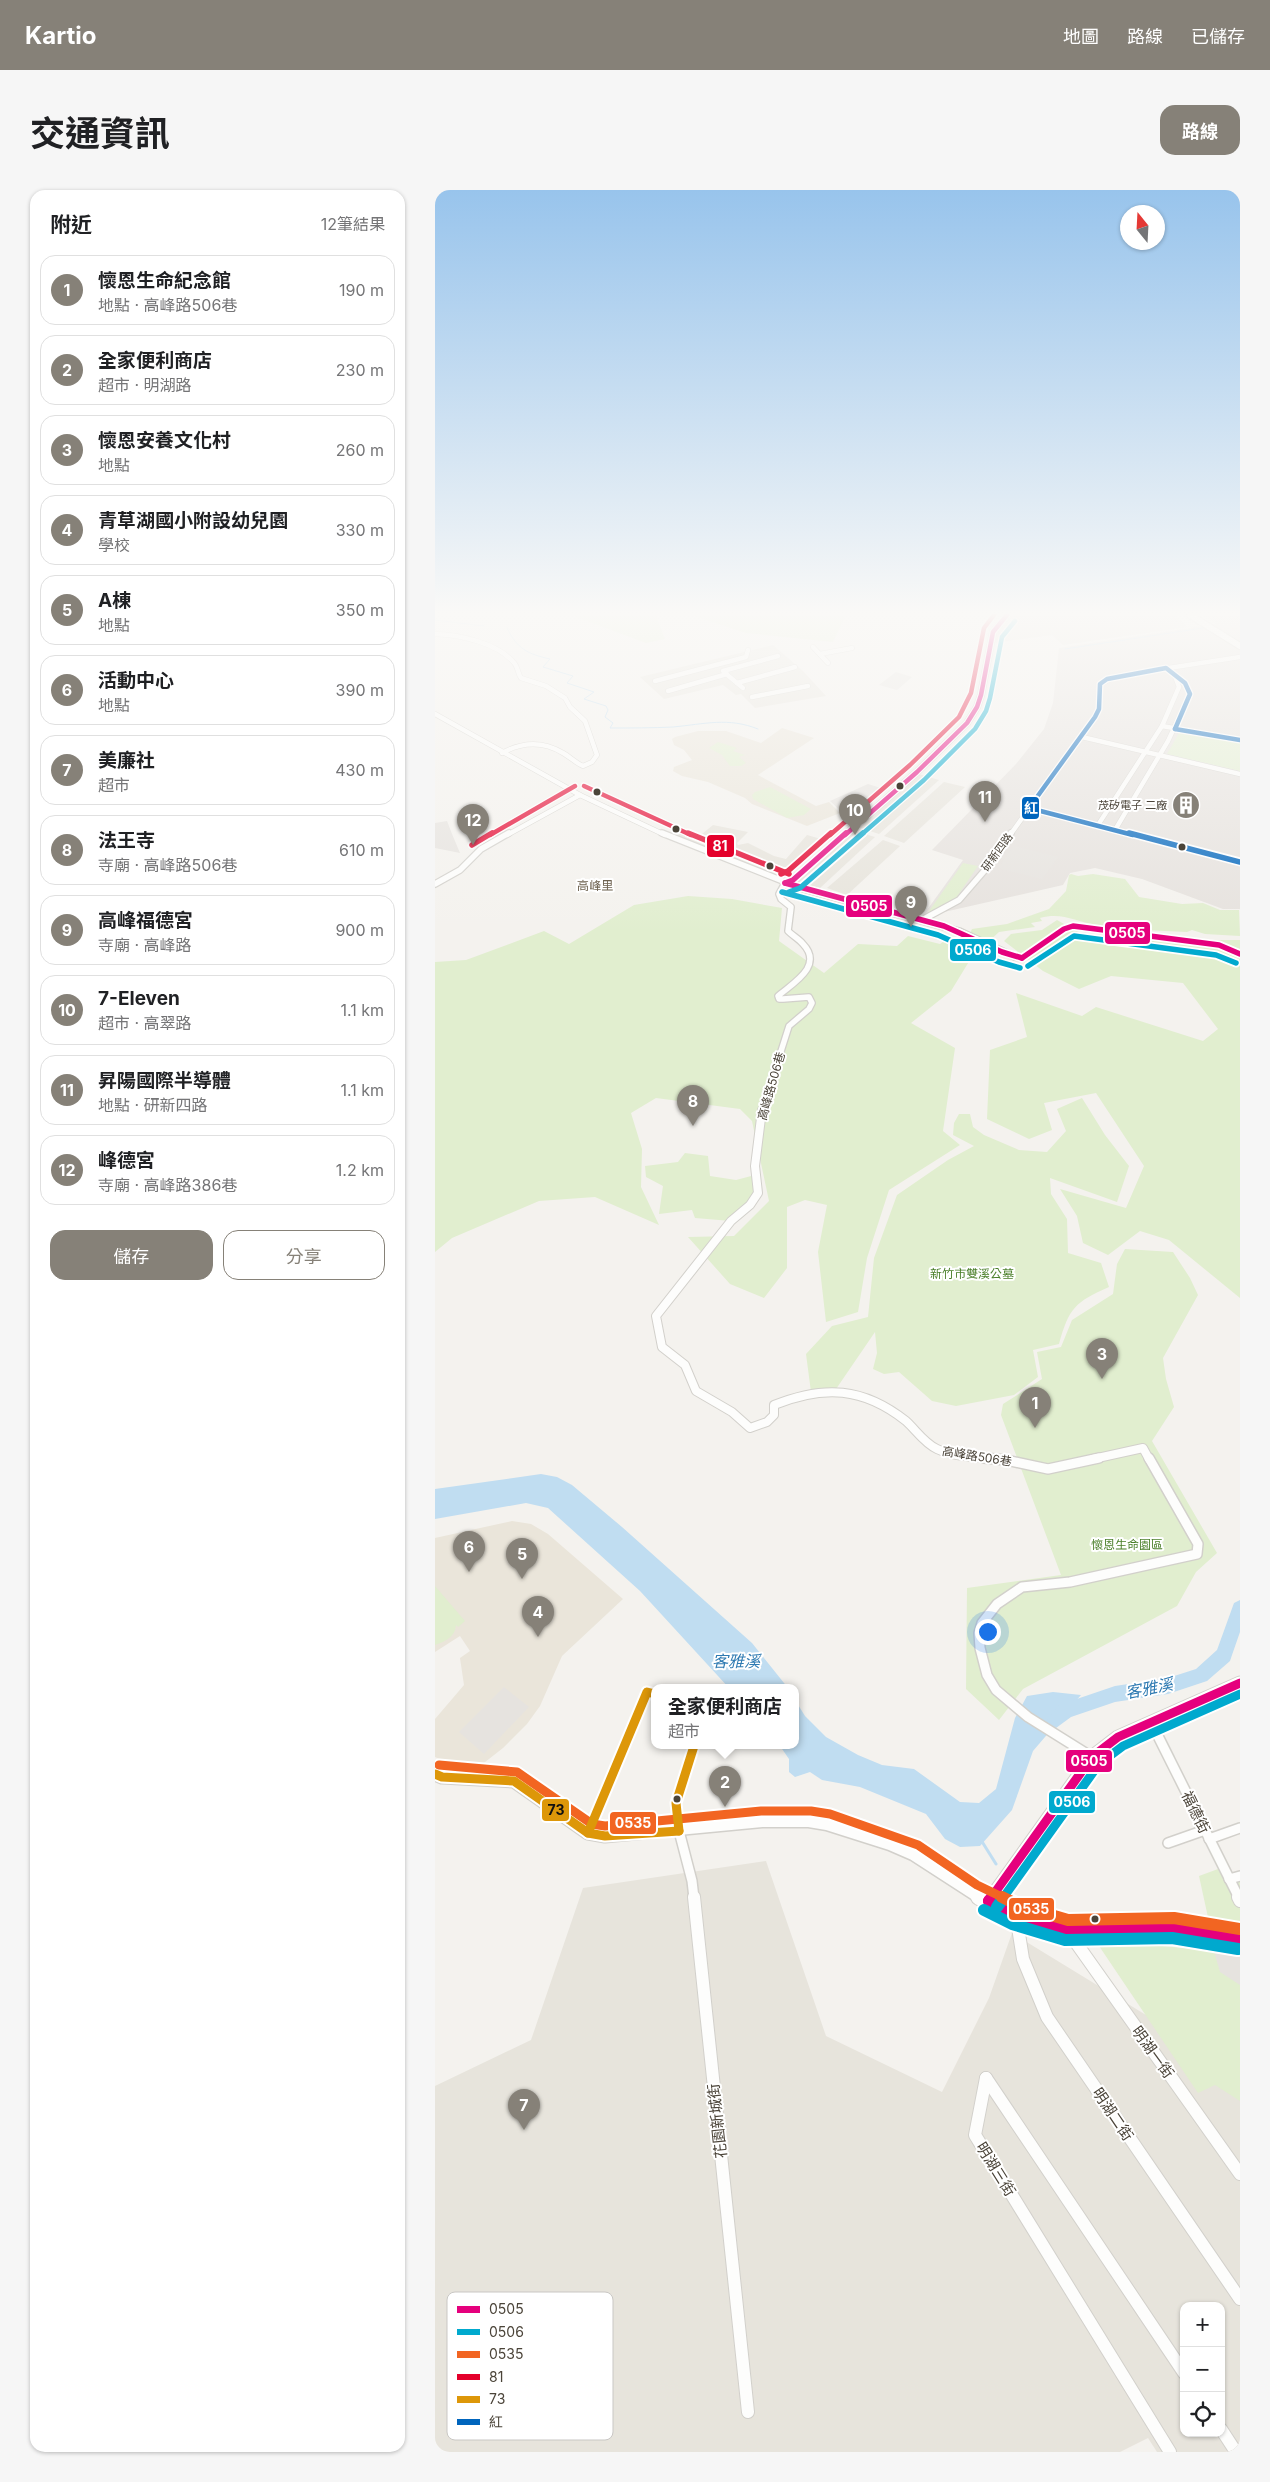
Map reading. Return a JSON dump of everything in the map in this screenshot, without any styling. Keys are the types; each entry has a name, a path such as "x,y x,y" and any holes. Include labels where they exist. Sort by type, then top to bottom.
{"street":[{"path":"446,721 580,795 640,824 785,883 844,902 922,920 959,931 1002,952 1022,958 1064,929 1073,926 1219,945 1240,954"},
{"path":"502,753 524,745 542,745 570,757 578,764 587,764 596,758 590,732 585,721"},
{"path":"785,883 787,878 913,771 963,721"},
{"path":"785,883 793,880 909,779 969,721"},
{"name":"研新四路","path":"922,920 959,900 985,870 1092,721"},
{"path":"1098,825 1147,752 1164,721"},
{"path":"1115,830 1161,755 1178,721"},
{"path":"1162,726 1240,740"},
{"path":"1082,737 1240,774"},
{"path":"1124,786 1140,791"},
{"path":"435,884 460,870 481,850 580,795"},
{"path":"1029,808 1240,862"},
{"name":"高峰路506巷","path":"785,883 779,889 778,894 781,901 791,907 788,932 805,944 809,963 808,969 797,982 778,996 779,999 785,1000 801,996 809,997 812,1003 809,1009 789,1026 760,1116 755,1166 758,1194 731,1221 656,1316 660,1344 664,1352 681,1361 688,1370 690,1382 697,1392 728,1407 750,1428 767,1422 774,1415 774,1405 794,1396 824,1390 862,1394 876,1400 908,1424 917,1435 936,1449 979,1458 1009,1461 1035,1469 1048,1470 1143,1448 1198,1544 1199,1551 1192,1556 1070,1582 1022,1587 1015,1590 984,1619 979,1642 987,1677 996,1690 1009,1702 1073,1747 1093,1757"},
{"path":"989,1901 1093,1757 1118,1737 1240,1684"},
{"name":"福德街","path":"1151,1722 1240,1901"},
{"path":"435,1774 442,1777 514,1781 588,1832 605,1836 679,1831 762,1821 790,1820 827,1824 890,1844 913,1854 972,1894 1016,1915 1067,1930 1173,1928 1240,1939"},
{"path":"1168,1843 1240,1828"},
{"name":"花園新城街","path":"679,1831 692,1881 748,2412"},
{"path":"1229,1879 1240,1876"},
{"name":"明湖二街","path":"1016,1915 1023,1959 1047,2018 1240,2299"},
{"name":"明湖一街","path":"1067,1930 1240,2174"},
{"name":"明湖三街","path":"1170,2452 975,2135 986,2078 1180,2367"},
{"path":"1225,2436 1236,2452"}],"shaded area":[{"path":"1047,721 1240,721 1240,909 1223,909 1142,879 1095,868 1070,873 1063,885 922,917 963,860 932,850 1016,764 1044,729"},
{"path":"782,728 814,738 758,775 816,806 829,802 840,813 807,826 752,804 745,798 708,782 682,776 673,771 674,767 692,760 684,750 674,745 672,739 675,737 698,731 726,731 761,743"},
{"path":"919,774 939,780 879,834 858,827"},
{"path":"944,782 965,787 904,843 884,836"},
{"path":"868,784 887,790 865,809 854,805 841,811 830,801"},
{"path":"447,821 460,853 435,848 435,823"},
{"path":"713,825 748,832 737,843 738,845 748,843 774,856 786,859 807,835 828,841 781,879 675,837 688,829 702,834"},
{"path":"855,831 875,837 820,888 796,882"},
{"path":"883,840 900,846 847,895 827,888"},
{"path":"1014,846 1058,857 1042,879 998,868"},
{"path":"512,1521 531,1524 548,1534 623,1599 562,1656 540,1706 527,1724 503,1748 480,1766 454,1765 435,1757 435,1719 464,1685 460,1658 470,1651 460,1636 435,1652 435,1538"},
{"path":"504,1687 529,1707 484,1754 459,1732"},
{"path":"766,1861 826,2036 942,2092 989,1998 1012,1933 1146,2015 1240,2092 1240,2452 1157,2452 1148,2438 1120,2452 435,2452 435,2086 531,2040 583,1888"},
{"path":"1212,1944 1240,1947 1240,1985 1220,1972"}],"green space":[{"path":"1179,733 1240,743 1240,771 1167,754"},
{"path":"718,742 737,748 733,751 745,755 739,757 746,763 741,766 730,766 722,755 709,748"},
{"path":"770,787 811,809 804,815 787,818 753,799 752,795 755,792"},
{"path":"963,863 978,866 956,898 927,914"},
{"path":"1093,874 1125,879 1139,897 1182,904 1203,903 1220,910 1239,910 1240,936 1205,934 1192,930 1187,932 1120,928 1089,924 1056,916 1040,918 1042,921 1031,923 1035,927 999,932 986,944 969,935 972,929 1007,924 1049,909 1066,891 1069,875 1078,876"},
{"path":"688,896 732,899 782,908 779,941 824,973 858,944 897,946 908,936 940,944 951,936 971,945 973,955 951,991 911,1023 955,1048 943,1131 960,1145 889,1190 867,1258 858,1312 826,1322 818,1252 827,1205 805,1200 787,1207 787,1268 764,1298 730,1284 688,1237 734,1236 769,1201 752,1121 740,1109 656,1098 631,1113 642,1149 641,1187 659,1225 595,1197 539,1201 452,1238 435,1252 435,962 466,960 544,931 569,944 634,905"},
{"path":"1057,920 1082,934 1150,940 1240,940 1240,1298 1169,1240 1140,1231 1108,1255 1083,1243 1077,1216 1060,1189 1126,1208 1144,1166 1096,1093 1044,1103 1052,1130 1029,1139 987,1119 990,1050 1027,1037 1016,993 1082,1016 1096,1007 1203,1041 1218,1029 1183,983 1111,976 1079,989 1043,971 1004,941 1011,934 1042,930"},
{"name":"新竹市雙溪公墓","path":"1082,1098 1105,1135 1129,1166 1117,1202 1050,1178 1051,1194 1067,1219 1068,1253 1101,1263 1109,1287 1088,1297 1075,1308 1066,1322 1059,1344 1033,1350 1038,1377 1014,1395 956,1406 932,1401 899,1372 884,1374 873,1369 877,1353 875,1332 834,1392 811,1392 806,1354 832,1326 868,1317 874,1258 897,1195 948,1160 974,1146 953,1135 954,1123 959,1114 970,1114 973,1127 984,1135 1019,1150 1047,1152 1066,1131 1057,1109"},
{"path":"685,1153 708,1156 710,1176 736,1180 755,1175 758,1193 731,1221 695,1218 692,1210 659,1214 663,1186 646,1177 645,1166 678,1162"},
{"name":"懷恩生命園區","path":"1125,1249 1173,1252 1190,1278 1198,1295 1163,1358 1166,1379 1174,1407 1152,1441 1217,1553 1196,1572 1177,1606 1023,1689 999,1720 966,1689 967,1588 1061,1575 1001,1415 1003,1404 1042,1379 1037,1352 1061,1347 1072,1320 1113,1294 1117,1264"},
{"path":"435,1586 465,1621 458,1627 456,1625 454,1633 449,1638 435,1645"},
{"path":"1218,1869 1227,1884 1240,1880 1240,1928 1209,1922 1199,1876"},
{"path":"1095,1940 1240,1953 1240,2101 1215,2085 1198,2093"}],"water":[{"name":"客雅溪","path":"541,1474 557,1477 572,1485 752,1643 785,1684 725,1684 640,1591 548,1508 526,1503 435,1519 435,1489"},
{"path":"1053,1692 1081,1695 1033,1751 1012,1810 980,1846 960,1847 945,1839 926,1814 860,1787 822,1780 810,1772 795,1777 789,1772 789,1759 782,1749 799,1749 799,1706 805,1716 826,1737 858,1755 882,1765 914,1769 960,1802 979,1803 996,1789 1015,1718 1027,1696"}],"waterway":[{"path":"610,721 613,723 610,728 673,727 726,722 747,725 758,729"},
{"name":"客雅溪","path":"1056,1720 1065,1711 1115,1694 1168,1686 1201,1675 1224,1655 1240,1608"},
{"path":"981,1840 996,1864"}],"transit line":[{"name":"81","path":"781,874 788,871 910,765 955,721"},
{"name":"0505","path":"785,883 793,880 917,772 969,721"},
{"name":"0506","path":"789,892 800,888 924,780 975,729 980,721"},
{"name":"紅","path":"1092,721 1029,808 1240,862"},
{"name":"紅","path":"1175,729 1179,721"},
{"name":"紅","path":"1175,729 1240,740"},
{"name":"81","path":"472,845 575,786"},
{"name":"81","path":"584,786 672,827 789,874"},
{"name":"0505","path":"785,883 944,926 992,948 1022,958"},
{"name":"0506","path":"782,892 938,935 989,958 1020,968"},
{"name":"0505","path":"1022,958 1064,929 1073,926 1219,945 1240,954"},
{"name":"0506","path":"1028,966 1074,936 1216,955 1236,963"},
{"name":"0505","path":"989,1901 1092,1757 1118,1737 1240,1683"},
{"name":"73","path":"588,1833 647,1692 651,1693"},
{"name":"0506","path":"997,1907 1099,1764 1123,1746 1240,1694"},
{"name":"73","path":"679,1831 676,1803 693,1749"},
{"name":"0535","path":"439,1765 444,1767 517,1772 592,1824 605,1826 761,1811 811,1811 830,1814 918,1845 977,1885 1020,1906 1068,1920 1174,1918 1240,1929"},
{"name":"73","path":"435,1774 442,1777 514,1781 588,1833 605,1836 679,1831"},
{"name":"0505","path":"989,1901 1016,1915 1067,1930 1173,1928 1240,1939"},
{"name":"0506","path":"984,1910 1012,1924 1065,1940 1172,1938 1238,1949"}],"place":[{"name":"茂矽電子 二廠","path":"1186,805"},
{"name":"昇陽國際半導體","path":"985,822"},
{"name":"7-Eleven","path":"855,835"},
{"name":"峰德宮","path":"473,845"},
{"name":"高峰福德宮","path":"911,927"},
{"name":"法王寺","path":"693,1126"},
{"name":"懷恩安養文化村","path":"1102,1379"},
{"name":"懷恩生命紀念館","path":"1035,1428"},
{"name":"活動中心","path":"469,1572"},
{"name":"A棟","path":"522,1579"},
{"name":"青草湖國小附設幼兒園","path":"538,1637"},
{"name":"全家便利商店","path":"725,1807"},
{"name":"美廉社","path":"524,2130"}],"district":[{"name":"高峰里","path":"595,885"}]}
